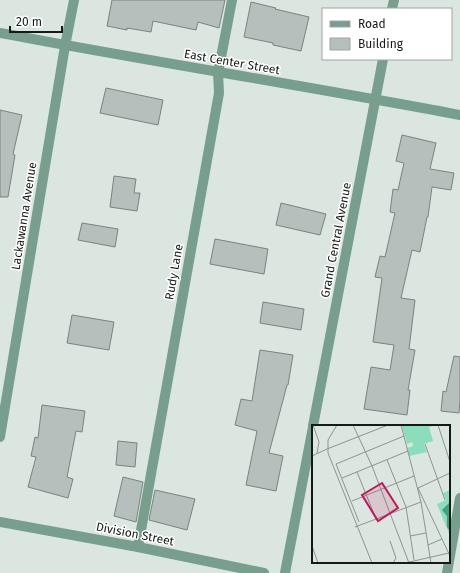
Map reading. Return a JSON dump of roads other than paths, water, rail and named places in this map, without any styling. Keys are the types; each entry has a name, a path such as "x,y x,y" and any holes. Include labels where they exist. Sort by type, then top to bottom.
{"street":[{"name":"Lackawanna Avenue","path":"0,437 74,0"},
{"name":"Rudy Lane","path":"138,548 219,93 218,73 232,0"},
{"name":"East Center Street","path":"0,33 66,46 376,99 460,115"},
{"name":"Grand Central Avenue","path":"313,425 383,60"},
{"name":"Grand Central Avenue","path":"285,573 312,431"},
{"path":"450,556 460,498"},
{"name":"Division Street","path":"0,522 264,573"},
{"path":"447,573 449,563"}]}
